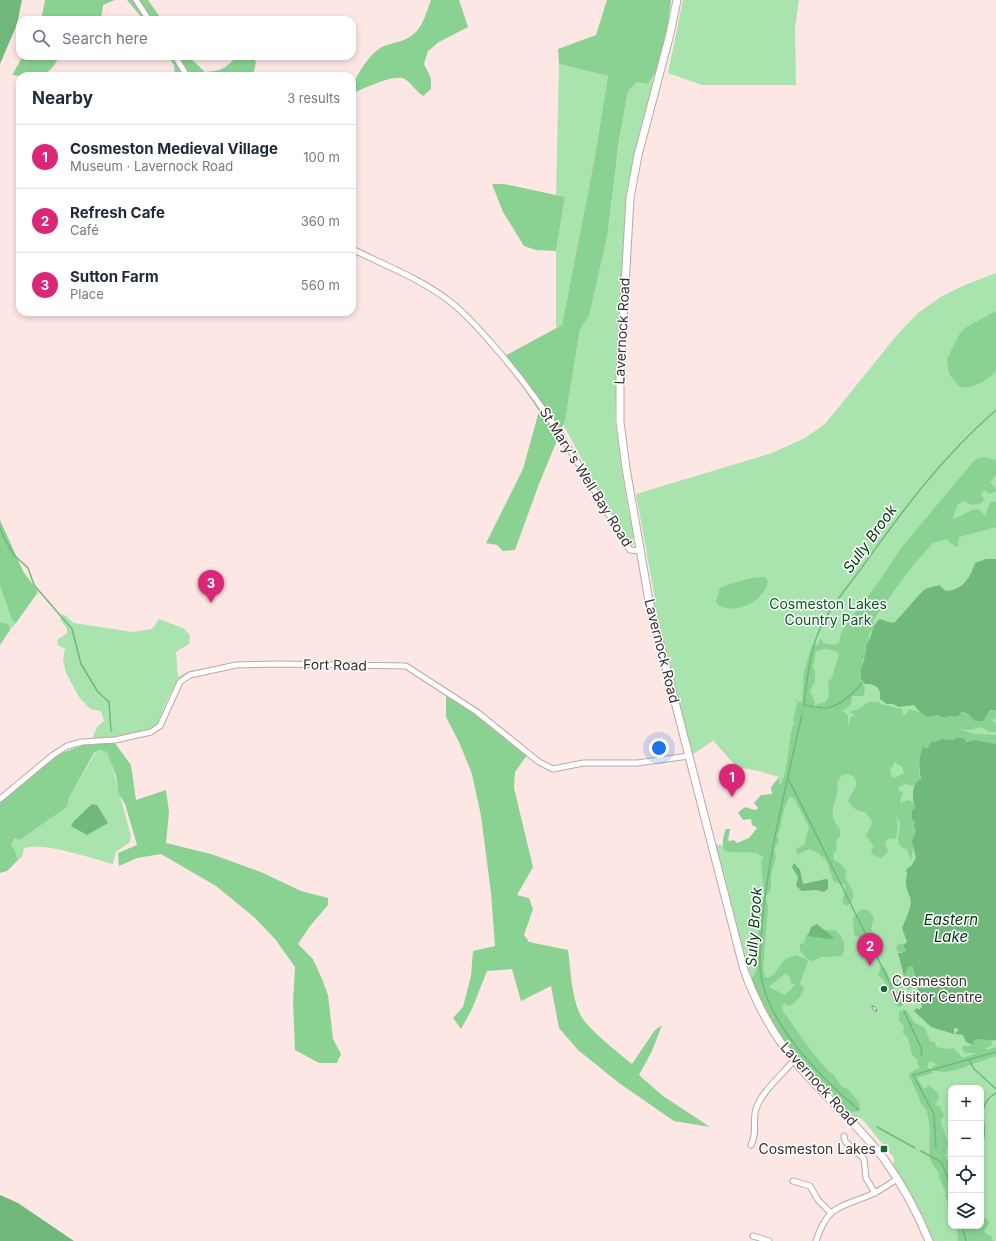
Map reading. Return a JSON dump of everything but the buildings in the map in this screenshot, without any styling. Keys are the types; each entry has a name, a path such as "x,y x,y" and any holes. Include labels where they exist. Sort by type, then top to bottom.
{"main road":[{"name":"Lavernock Road","path":"677,0 669,40 638,155 630,198 619,381 620,422 640,551 653,616 744,970 765,1017 794,1060 860,1129 897,1179 915,1209 929,1241"}],"street":[{"path":"136,0 146,16"},
{"path":"177,60 185,72"},
{"name":"St Mary's Well Bay Road","path":"356,251 422,283 450,301 464,314 506,359 543,408 573,452 630,550 640,551"},
{"name":"Fort Road","path":"0,799 53,755 67,746 82,742 115,740 151,732 160,726 180,682 190,675 236,665 277,664 406,666 477,712 539,762 553,769 583,763 637,763 689,756"},
{"path":"751,1144 755,1134 755,1115 758,1103 794,1060"},
{"path":"844,1136 845,1141 864,1159 866,1178 874,1193"},
{"path":"816,1241 822,1225 831,1213 843,1204 874,1193 897,1179"},
{"path":"793,1181 810,1186 818,1200 831,1213"},
{"path":"753,1236 761,1240 768,1241"}],"green space":[{"path":"683,0 799,0 795,28 796,85 702,85 668,73"},
{"path":"559,64 608,76 595,156 562,325 556,328 556,251 565,197 556,195"},
{"path":"655,77 633,161 626,200 615,420 628,509 636,541 632,546 624,537 564,426 580,329 589,316 628,91 637,82 648,84"},
{"name":"Cosmeston Lakes Country Park","path":"996,273 996,1241 933,1241 907,1187 893,1165 894,1158 862,1119 852,1116 809,1071 789,1047 771,1021 761,1002 737,935 715,844 763,851 779,777 738,767 714,740 692,755 653,600 655,599 636,494 772,453 805,438 825,424 897,335 918,313 942,296"},
{"path":"0,586 12,620 16,623 10,630 7,624 0,622"},
{"path":"63,614 74,623 133,632 152,629 159,619 183,628 190,635 189,644 176,652 178,677 187,672 204,668 178,679 166,702 157,725 151,730 111,738 92,739 97,727 104,721 101,711 90,709 79,697 66,673 63,660 65,649 58,645 57,640 67,633 67,629 60,619"},
{"path":"99,750 107,752 110,758 131,836 130,842 116,852 113,864 45,847 24,848 22,857 18,860 15,850 11,845 16,839 20,840 67,807 69,798 95,753"}],"shaded area":[{"path":"45,0 115,0 103,5 102,16 42,16"},
{"path":"127,0 148,0 159,16 141,16"},
{"path":"431,0 459,0 468,27 439,42 428,51 424,64 431,78 431,89 423,96 407,80 394,78 379,82 356,91 356,78 368,59 384,46 404,40 411,36 418,30 423,22"},
{"path":"607,0 671,0 662,56 658,67 648,84 637,82 628,91 618,147 607,236 589,316 580,329 565,421 539,484 515,550 503,551 497,545 486,543 523,469 539,411 515,375 501,358 562,325 595,156 608,76 559,64 558,49 596,35"},
{"path":"21,60 58,60 47,72 16,72 16,75 12,75"},
{"path":"171,60 192,60 205,72 175,72 174,65"},
{"path":"234,60 254,60 256,62 254,72 205,72 222,69"},
{"path":"492,184 504,184 565,197 556,251 536,250 524,246 503,212"},
{"path":"996,311 996,371 989,378 980,383 970,387 960,387 949,374 947,359 959,335 965,328"},
{"path":"984,457 996,460 996,475 990,483 995,487 996,491 990,494 984,490 981,495 984,499 982,503 972,505 965,501 958,504 952,519 976,509 979,509 985,516 990,503 996,501 996,527 959,537 958,546 956,547 946,539 933,543 910,569 873,620 874,627 869,635 866,656 862,661 862,683 865,687 864,696 852,696 851,705 842,711 848,715 848,726 851,717 855,715 849,712 858,709 869,702 879,702 880,704 902,709 903,714 906,714 909,709 923,713 928,717 938,715 945,718 953,714 961,713 972,717 975,721 983,721 987,713 994,709 996,710 996,718 992,720 996,724 996,732 989,732 981,727 970,730 959,729 975,734 996,735 996,744 944,739 928,748 923,747 919,770 920,780 914,786 905,784 899,787 899,791 903,792 900,802 901,803 908,800 912,801 915,806 912,813 916,831 911,861 907,850 900,846 898,838 900,824 896,816 898,826 896,839 887,839 885,843 888,852 881,858 871,854 874,847 866,835 873,822 865,812 855,809 848,801 857,784 854,777 848,774 842,775 837,782 838,789 833,811 835,822 840,829 840,836 836,840 837,849 833,855 834,860 841,864 846,870 845,876 853,891 853,898 847,906 843,903 845,885 834,882 824,858 809,849 797,855 796,849 804,845 809,827 794,798 790,797 784,809 778,834 772,833 778,835 779,842 774,849 776,857 771,874 771,890 767,895 764,894 761,862 764,856 761,857 758,853 754,852 725,851 723,846 723,837 726,829 730,829 729,841 734,840 737,843 749,838 757,828 752,825 751,819 743,820 738,813 743,808 756,810 758,808 754,803 761,795 772,794 771,787 779,777 779,784 781,784 785,774 792,727 795,723 793,721 797,703 794,699 799,702 802,701 804,672 812,645 818,645 821,638 823,643 836,645 839,643 841,633 847,623 878,583 901,548 976,459","holes":["825,649 836,651 839,654 832,678 828,682 829,696 826,702 818,704 814,708 815,702 810,691 815,681 815,671 813,667 816,651","895,762 902,767 904,773 895,778 892,777 890,770"]},
{"path":"0,520 23,571 38,592 16,623 12,620 0,586"},
{"path":"765,577 768,581 761,595 748,605 725,608 718,605 716,602 720,588 753,578"},
{"path":"0,622 8,624 10,630 0,645"},
{"path":"446,696 478,715 527,755 515,772 514,788 533,867 517,895 529,898 533,909 524,935 529,942 568,950 573,991 577,1007 583,1020 611,1047 632,1064 655,1030 662,1025 652,1051 639,1075 663,1096 710,1127 674,1121 619,1083 578,1050 559,1028 551,986 521,1001 512,969 487,971 472,1009 461,1029 453,1018 463,1007 471,976 473,951 495,946 491,893 481,816 472,774 459,742 446,717"},
{"path":"715,741 739,768 738,768"},
{"path":"114,742 131,765 136,800 166,790 169,812 166,843 211,854 261,872 301,891 328,898 328,905 310,926 298,944 313,959 328,995 333,1039 341,1054 337,1063 319,1063 295,1050 293,1002 295,967 275,939 255,918 216,886 161,854 137,858 119,866 118,853 137,845 125,804 119,794 116,776 107,752 99,750 94,753 69,798 67,807 20,840 15,839 11,845 15,850 18,860 7,871 0,873 0,803 57,755 83,745"},
{"path":"764,897 766,899 768,906 763,968 765,977 771,976 784,961 790,957 795,955 806,959 808,962 800,983 804,988 803,991 794,1003 788,1006 785,1003 782,1006 783,1011 812,1052 829,1072 833,1074 842,1087 848,1089 860,1104 858,1111 849,1113 834,1095 828,1092 811,1075 786,1045 771,1024 772,1020 761,1006 752,978 756,972 760,898","holes":["786,973 790,977 791,983 796,984 785,995 769,987 769,985"]},
{"path":"861,909 868,910 874,917 871,929 877,938 875,949 872,950 865,943 865,940 854,935 853,918"},
{"path":"835,930 840,935 844,945 842,956 822,957 812,961 808,960 800,950 800,944 804,943 807,934 814,931"},
{"path":"901,943 906,948 901,953 896,948"},
{"path":"881,966 888,974 891,985 899,996 903,1005 899,1007 895,1004 884,980 878,975"},
{"path":"909,966 912,966 917,985 908,990 902,981"},
{"path":"906,1010 915,1023 925,1028 930,1041 935,1042 936,1047 946,1049 953,1048 963,1058 977,1053 965,1053 962,1049 963,1046 973,1045 973,1041 975,1040 991,1040 992,1045 986,1048 986,1050 996,1047 996,1056 956,1070 945,1072 935,1071 931,1067 938,1065 930,1061 927,1066 933,1073 917,1078 924,1089 929,1085 939,1094 939,1098 935,1105 940,1106 944,1115 941,1122 948,1143 945,1156 948,1160 948,1202 945,1196 946,1192 939,1178 939,1174 930,1158 930,1129 927,1113 920,1103 919,1097 908,1074 919,1068 917,1059 912,1055 908,1038 903,1033 904,1026 899,1021 899,1012"},
{"path":"984,1218 986,1218 989,1223 984,1232 991,1236 993,1241 958,1241 957,1229 984,1229"}],"water":[{"path":"0,0 22,0 19,16 16,16 16,26 0,64"},
{"path":"986,559 996,559 996,710 990,710 983,721 975,721 968,714 962,712 958,716 949,716 945,718 938,715 928,717 920,712 914,705 899,707 893,704 887,704 880,699 879,689 875,685 865,684 861,676 866,646 877,622 880,619 895,622 927,588 939,585 946,591 961,586 971,574 975,563"},
{"name":"Eastern Lake","path":"955,738 963,738 967,742 974,740 996,744 996,1040 976,1040 973,1041 973,1045 966,1042 963,1035 955,1034 959,1029 954,1028 954,1034 931,1027 914,1011 917,1008 919,1010 922,1007 913,968 912,966 909,966 904,976 898,953 902,953 906,950 903,945 907,942 902,928 911,901 906,886 906,870 911,866 916,858 912,841 916,831 914,826 915,822 912,819 912,811 915,807 913,792 915,784 921,779 920,763 922,750 923,747 928,748 931,742 936,742 943,739 955,740"},
{"path":"92,804 97,805 108,823 87,835 71,826 74,821"},
{"path":"794,863 800,870 803,884 826,879 828,880 828,889 824,892 816,890 802,891 796,886 798,877 792,867"},
{"path":"817,924 834,938 830,939 808,936 811,927"},
{"path":"0,1195 18,1203 74,1241 0,1241"}],"waterway":[{"name":"Sully Brook","path":"862,683 855,691 841,702 831,707 823,708 804,705 814,644 825,618 842,593 923,486 957,447 996,410"},
{"path":"0,527 3,536 14,555 28,568 34,585 72,629 81,664 98,692 109,702 111,731"},
{"name":"Sully Brook","path":"802,714 773,845 760,944 761,976 766,995 774,1014 799,1050 829,1083 859,1110"},
{"path":"788,778 901,1005"},
{"path":"904,1011 922,1050 921,1055"},
{"path":"936,1148 934,1114 913,1075 996,1052"},
{"path":"969,1060 974,1069 996,1089"},
{"path":"983,1121 983,1112 985,1105 996,1093"},
{"name":"Sully Brook","path":"877,1127 915,1148"},
{"path":"921,1151 941,1162 947,1176 948,1175"},
{"name":"Sully Brook","path":"963,1229 966,1241"}],"railway":[{"path":"873,1007 876,1010"}],"place":[{"name":"Sutton Farm","path":"211,603"},
{"name":"Cosmeston Medieval Village","path":"732,797"},
{"name":"Refresh Cafe","path":"870,966"},
{"name":"Cosmeston Visitor Centre","path":"884,989"},
{"name":"Cosmeston Lakes","path":"884,1149"}]}
